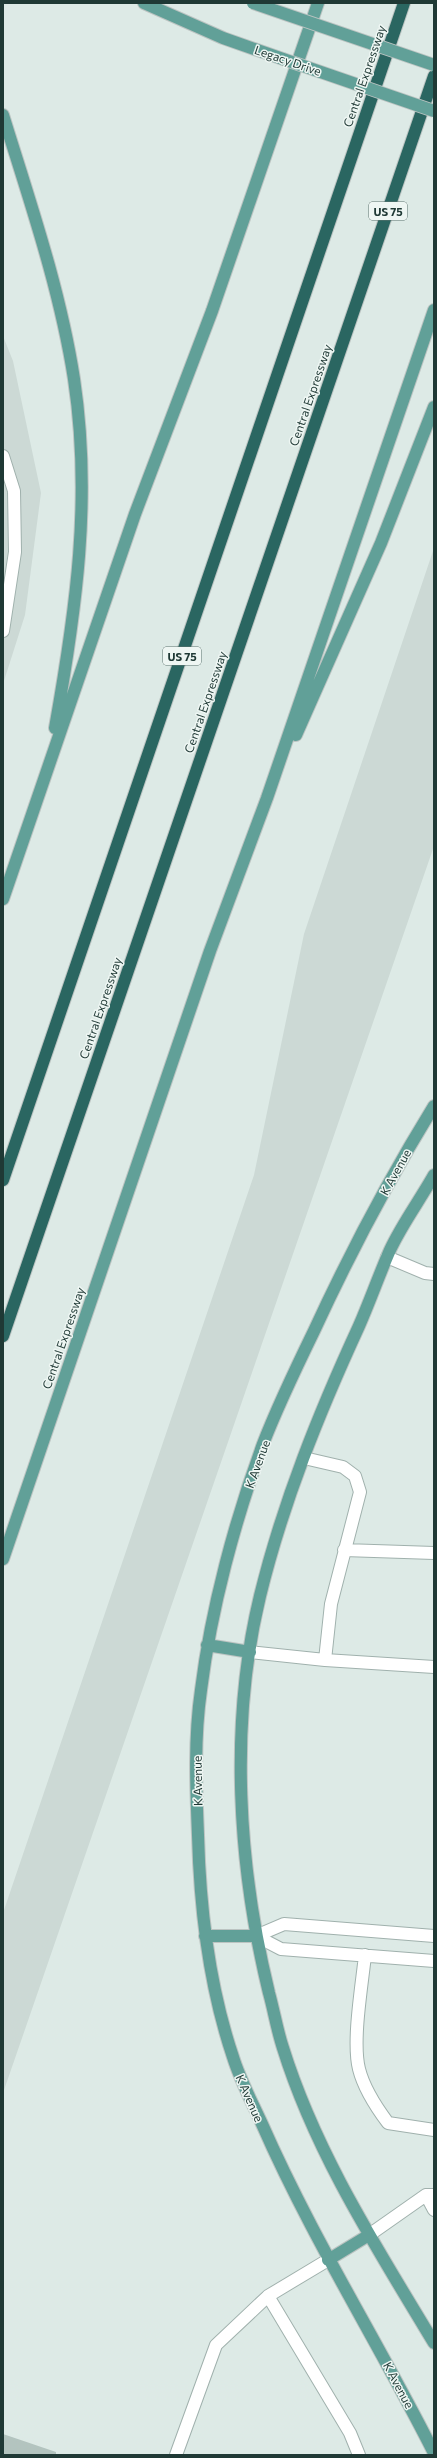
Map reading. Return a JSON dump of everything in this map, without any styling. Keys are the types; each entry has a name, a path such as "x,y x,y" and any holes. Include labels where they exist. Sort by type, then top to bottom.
{"highway":[{"name":"Central Expressway","path":"3,1180 404,3"},
{"name":"Central Expressway","path":"3,1336 434,76"}],"main road":[{"name":"Legacy Drive","path":"144,3 224,38 434,111"},
{"path":"253,3 434,65"},
{"path":"3,899 134,514 237,242 318,3"},
{"path":"3,115 51,274 70,359 77,405 81,484 79,565 72,631 49,765"},
{"name":"Central Expressway","path":"3,1559 210,951 259,819 434,310"},
{"path":"259,819 381,544 434,407"},
{"name":"K Avenue","path":"434,1106 400,1160 346,1261 264,1442 243,1504 207,1645 200,1694 196,1752 199,1875 204,1936 221,2015 234,2060 273,2151 328,2260 394,2375 434,2453"},
{"path":"434,1175 388,1257 332,1384 276,1536 260,1598 250,1652 243,1725 242,1802 246,1866 256,1936 283,2048 316,2131 368,2235 434,2343"},
{"path":"207,1645 250,1652"},
{"path":"204,1936 256,1936"},
{"path":"328,2260 368,2235"}],"lane":[{"path":"3,456 14,491 15,552 3,631"},
{"path":"388,1257 425,1273 434,1274"},
{"path":"304,1458 343,1467 355,1476 360,1492 331,1604 325,1660"},
{"path":"344,1550 434,1553"},
{"path":"250,1652 325,1660 434,1667"},
{"path":"256,1936 284,1924 434,1936"},
{"path":"256,1936 281,1949 434,1961"},
{"path":"365,1955 357,2029 358,2068 372,2102 388,2123 434,2130"},
{"path":"368,2235 430,2195 434,2210"},
{"path":"176,2455 216,2345 268,2296 328,2260"},
{"path":"268,2296 350,2433 359,2455"}],"shaded area":[{"path":"3,336 13,361 41,493 25,615 3,684"},
{"path":"434,548 434,846 3,2093 3,1913 254,1175 304,934"}],"building":[{"path":"3,2434 56,2452 56,2455 3,2455"}]}
